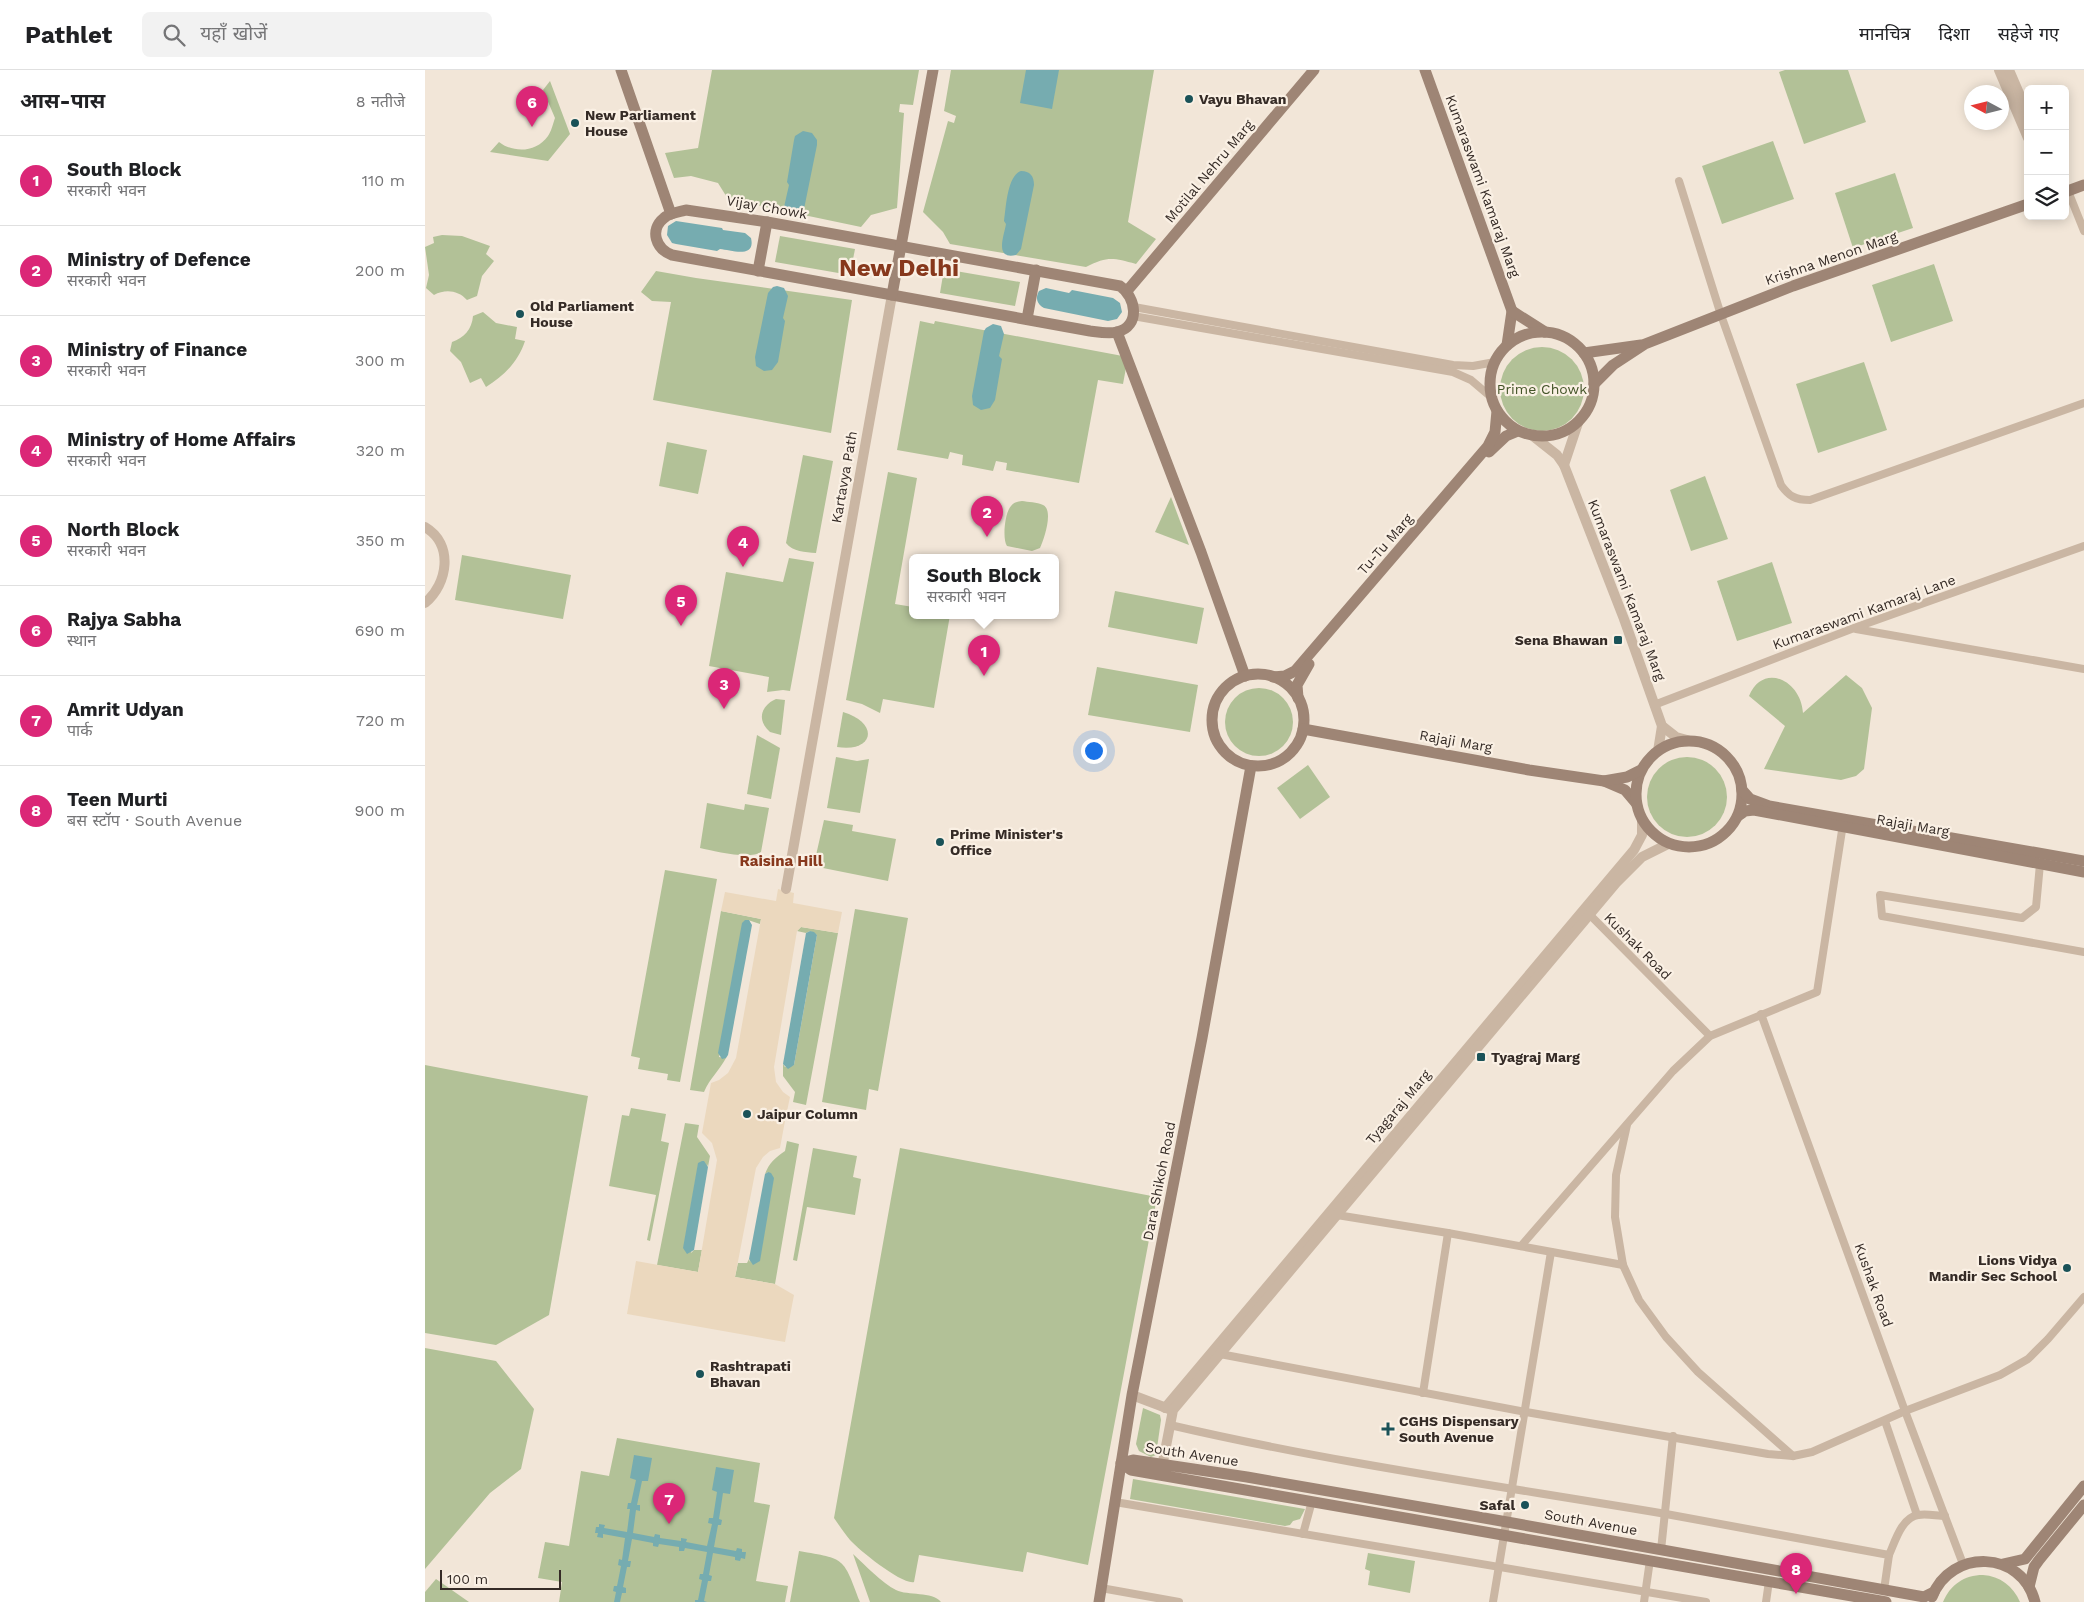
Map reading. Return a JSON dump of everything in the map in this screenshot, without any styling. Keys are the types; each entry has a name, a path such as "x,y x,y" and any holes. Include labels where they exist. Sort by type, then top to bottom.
{"main road":[{"path":"621,70 671,214 664,217 657,226 656,239 665,253 1090,331 1117,332 1129,323 1133,312 1132,298 1127,291"},
{"name":"Kartavya Path","path":"891,295 902,246 933,70"},
{"name":"Motilal Nehru Marg","path":"1127,291 1314,70"},
{"name":"Kumaraswami Kamaraj Marg","path":"1425,70 1512,311 1507,345"},
{"path":"2069,190 2084,186"},
{"name":"Krishna Menon Marg","path":"1594,384 1613,365 1645,344 1793,286 2024,205"},
{"name":"Vijay Chowk","path":"671,214 686,210 767,222 1120,286 1127,291"},
{"path":"758,271 767,222"},
{"path":"1027,319 1035,270"},
{"path":"1512,311 1545,332 1567,338 1584,353 1591,368 1594,384 1587,412 1578,423 1561,433 1543,437 1517,431 1506,423 1497,412 1491,397 1490,379 1495,362 1507,345 1525,335 1545,332"},
{"path":"1117,332 1201,552 1245,676"},
{"name":"Krishna Menon Marg","path":"1584,353 1645,344"},
{"name":"Tu-Tu Marg","path":"1273,677 1285,676 1295,671 1410,539 1488,446 1495,432 1497,412"},
{"name":"Tu-Tu Marg","path":"1298,698 1297,685 1307,666 1496,444 1506,436 1517,431"},
{"path":"1264,675 1283,682 1298,698 1303,712 1303,728 1295,747 1280,760 1261,766 1251,766 1229,756 1215,735 1212,723 1213,711 1225,686 1245,676 1264,675"},
{"name":"Rajaji Marg","path":"1303,728 1529,770 1604,781 1625,790 1636,803"},
{"path":"1687,740 1707,743 1723,753 1736,768 1742,790 1741,806 1738,816 1725,834 1706,845 1684,848 1668,844 1654,835 1642,820 1636,803 1637,784 1641,770 1658,751 1668,744 1687,740"},
{"name":"Dara Shikoh Road","path":"1099,1602 1132,1395 1202,1038 1251,766"},
{"name":"Rajaji Marg","path":"1604,781 1627,777 1641,770"},
{"name":"Rajaji Marg","path":"1742,790 1750,799 1758,803 1844,823 2084,872"},
{"name":"Rajaji Marg","path":"1738,816 1745,811 1754,810 2084,861"},
{"name":"South Avenue","path":"1121,1464 1133,1460 1161,1470 1312,1501 1769,1581 1884,1599 1933,1597"},
{"name":"South Avenue","path":"1161,1470 1507,1522 1661,1550 1884,1599"},
{"path":"2003,1564 2025,1559 2084,1486"},
{"path":"2029,1587 2034,1567 2084,1505"},
{"path":"1933,1597 1942,1580 1951,1571 1963,1564 1983,1560 2003,1564 2018,1574 2029,1587 2035,1602"}],"street":[{"path":"1999,70 2025,130"},
{"path":"2009,70 2024,105"},
{"path":"1679,181 1721,315 1781,485 1788,495 1799,500 1810,500 2084,403"},
{"path":"2069,196 2084,231"},
{"name":"Kartavya Path","path":"786,889 891,295"},
{"path":"1133,312 1453,365 1473,366 1495,362"},
{"path":"1133,312 1453,372 1471,380 1491,397"},
{"path":"1564,464 1578,423"},
{"name":"Kumaraswami Kamaraj Marg","path":"1533,436 1551,449 1564,464 1624,619 1662,726 1658,751"},
{"path":"425,527 440,544 445,563 445,572 438,590 425,603"},
{"name":"Kumaraswami Kamaraj Lane","path":"1654,705 1853,628 2084,546"},
{"path":"1853,628 2084,669"},
{"path":"1662,726 1675,738 1687,740"},
{"name":"Tyagaraj Marg","path":"1161,1470 1170,1425 1169,1409 1634,850 1642,835 1642,820"},
{"path":"1521,1246 1627,1122 1673,1071 1710,1036 1817,992 1844,823"},
{"name":"Tyagaraj Marg","path":"1169,1409 1220,1354 1616,883 1642,857 1668,844"},
{"path":"2041,864 2036,907 2022,918 1881,895 1882,916 2084,952"},
{"name":"Kushak Road","path":"1590,915 1710,1036"},
{"name":"Kushak Road","path":"1761,1014 1905,1411 1963,1564"},
{"path":"1627,1122 1616,1175 1615,1217 1623,1265 1639,1300 1666,1337 1698,1372 1793,1456"},
{"path":"1337,1215 1623,1265"},
{"path":"1423,1393 1448,1233"},
{"path":"1493,1602 1551,1252"},
{"path":"1220,1354 1526,1412 1768,1454 1793,1456 1812,1452 1905,1411 2000,1375 2028,1358 2048,1339 2084,1297"},
{"path":"1132,1395 1169,1409"},
{"path":"1885,1421 1917,1515"},
{"path":"1170,1425 1259,1445 1512,1490 1665,1514 1889,1555"},
{"path":"1661,1550 1673,1436"},
{"path":"1303,1534 1312,1501"},
{"path":"1115,1502 1706,1602"},
{"path":"1884,1599 1889,1555 1898,1534 1907,1520 1917,1515 1945,1516"},
{"path":"1645,1602 1650,1560"},
{"path":"1766,1602 1769,1581"},
{"path":"1101,1588 1179,1602"}],"green space":[{"path":"712,70 919,70 913,105 900,104 899,112 904,113 897,208 871,215 861,227 728,199 718,183 691,176 674,178 665,153 698,148"},
{"path":"951,70 1154,70 1128,222 1156,239 1136,264 1111,259 1086,267 950,244 943,232 923,212 948,121 954,123 956,116 944,111"},
{"path":"1785,70 1848,70 1866,122 1804,144 1779,72"},
{"path":"550,81 570,134 548,161 490,152 499,142 511,148 524,150 543,142 551,130 555,118 543,90"},
{"path":"1773,141 1794,199 1722,224 1702,166"},
{"path":"1895,173 1913,228 1853,248 1835,193"},
{"path":"442,235 462,236 490,246 486,254 494,261 482,276 477,296 467,300 456,292 443,292 434,295 426,288 429,275 425,247 434,243 433,237"},
{"path":"780,236 855,249 850,275 775,262"},
{"path":"1934,264 1953,321 1891,342 1872,285"},
{"path":"944,269 1020,282 1015,306 940,293"},
{"path":"656,271 852,300 831,433 653,400 671,302 652,301 641,292"},
{"path":"483,312 496,323 517,327 515,339 525,341 510,368 486,387 481,378 470,383 461,362 450,351 452,342 464,335 469,329 473,316"},
{"path":"920,321 934,324 935,321 1128,357 1123,384 1098,380 1079,483 1006,470 1007,463 996,461 993,471 962,465 963,455 950,452 948,459 897,450"},
{"name":"Prime Chowk","path":"1542,347 1558,350 1572,359 1581,373 1584,389 1581,405 1572,419 1558,428 1542,431 1526,428 1512,419 1503,405 1500,389 1503,373 1512,359 1526,350"},
{"path":"1864,362 1887,430 1818,453 1796,384"},
{"path":"667,442 707,450 698,494 659,486"},
{"path":"803,455 833,461 816,553 796,550 786,543"},
{"path":"888,472 917,478 895,604 909,606 909,619 949,619 934,708 883,699 880,713 862,704 846,700"},
{"path":"1705,476 1728,539 1691,551 1670,490"},
{"path":"1171,497 1189,545 1155,532"},
{"path":"1022,501 1043,505 1048,513 1046,532 1042,544 1040,548 1032,551 1007,546 1005,543 1005,526 1009,509 1014,503"},
{"path":"462,555 571,575 563,619 455,600"},
{"path":"789,558 814,562 790,691 767,692 769,677 709,666 726,572 783,582"},
{"path":"1772,562 1792,623 1737,641 1717,581"},
{"path":"1115,591 1204,608 1197,644 1108,627"},
{"path":"1097,667 1198,685 1190,732 1088,715"},
{"path":"1846,675 1862,688 1872,708 1864,769 1856,776 1841,780 1764,769 1785,726 1749,696 1755,686 1763,680 1781,679 1796,692 1801,701 1803,713"},
{"path":"1259,688 1272,691 1283,698 1290,709 1293,722 1290,735 1283,746 1272,753 1259,756 1246,753 1235,746 1228,735 1225,722 1228,709 1235,698 1246,691"},
{"path":"776,699 785,700 781,735 770,732 762,719 766,706"},
{"path":"843,712 855,717 867,729 868,736 859,746 849,748 837,747"},
{"path":"757,735 780,748 771,799 747,794"},
{"path":"836,757 857,761 869,759 860,813 827,808"},
{"path":"1687,757 1702,760 1715,769 1724,782 1727,797 1724,812 1715,825 1702,834 1687,837 1672,834 1659,825 1650,812 1647,797 1650,782 1659,769 1672,760"},
{"path":"1308,765 1330,797 1300,819 1277,788"},
{"path":"707,803 744,810 745,804 769,808 761,852 741,855 700,848"},
{"path":"824,820 853,825 852,831 896,839 888,881 823,868 814,864"},
{"path":"665,870 717,879 680,1082 667,1080 668,1074 638,1069 640,1058 631,1056"},
{"path":"855,909 908,918 878,1091 869,1089 866,1110 822,1102"},
{"path":"721,911 761,919 760,924 748,920 719,1057 726,1058 704,1092 690,1090"},
{"path":"801,927 838,933 806,1105 793,1102 795,1092 783,1076 783,1064 785,1067 794,1065 817,935 810,931 806,933 797,931"},
{"path":"425,1065 588,1096 549,1315 496,1345 425,1333"},
{"path":"631,1108 666,1114 661,1141 669,1143 650,1241 647,1240 656,1195 609,1186 622,1115 629,1116"},
{"path":"685,1123 699,1125 697,1137 710,1156 691,1253 694,1250 702,1250 698,1272 657,1265"},
{"path":"787,1141 799,1144 775,1284 735,1277 738,1263 747,1263 749,1259 750,1262 768,1172 765,1174 773,1161 785,1151"},
{"path":"813,1148 857,1156 853,1177 861,1179 855,1215 807,1207 797,1261 793,1260"},
{"path":"900,1148 1157,1197 1088,1565 1027,1552 1023,1572 919,1555 914,1582 908,1581 891,1573 862,1551 850,1540 834,1518"},
{"path":"425,1348 496,1361 534,1409 521,1469 490,1493 425,1569"},
{"path":"1143,1408 1160,1415 1161,1420 1156,1455 1151,1457 1139,1451 1136,1444"},
{"path":"617,1438 760,1463 754,1502 770,1505 756,1581 788,1586 785,1602 559,1602 562,1582 538,1578 545,1542 569,1546 581,1471 609,1476"},
{"path":"1133,1479 1305,1509 1300,1519 1285,1526 1130,1499"},
{"path":"799,1551 826,1556 841,1563 850,1576 860,1602 790,1602"},
{"path":"1368,1553 1415,1561 1410,1593 1368,1585 1370,1571 1365,1569"},
{"path":"853,1554 879,1578 896,1590 932,1596 941,1602 870,1602"},
{"path":"1976,1575 1995,1577 2005,1583 2014,1591 2020,1602 1943,1602 1959,1582"},
{"path":"436,1579 469,1602 425,1602 425,1592"}],"shaded area":[{"path":"778,889 794,893 793,903 842,912 838,933 801,927 797,931 774,1067 776,1082 783,1092 790,1097 780,1148 770,1151 763,1157 756,1168 735,1277 775,1284 794,1295 785,1342 627,1314 636,1261 698,1272 717,1160 712,1143 702,1133 711,1083 728,1073 736,1058 761,919 721,911 725,892 776,901"}],"water":[{"path":"1026,70 1059,70 1052,109 1020,103"},
{"path":"803,131 812,133 817,140 817,145 803,213 795,217 788,214 784,207 789,185 787,182 795,136"},
{"path":"1021,171 1031,175 1034,185 1021,249 1016,255 1009,256 1005,254 1002,246 1006,224 1004,221 1010,186 1016,174"},
{"path":"676,221 745,233 751,238 752,245 750,249 741,252 720,249 717,251 672,243 667,235 668,226"},
{"path":"773,287 784,288 788,296 783,318 785,321 778,362 772,370 764,371 756,366 755,357 768,293"},
{"path":"1046,288 1069,293 1072,290 1113,298 1120,303 1122,312 1117,319 1108,321 1044,308 1038,303 1037,296 1039,291"},
{"path":"993,324 1001,326 1004,334 999,356 1002,359 995,400 990,408 981,410 973,405 972,396 984,331"},
{"path":"745,920 749,920 752,925 728,1055 722,1059 718,1053 742,923"},
{"path":"810,931 817,935 794,1065 788,1069 783,1064 806,933"},
{"path":"702,1161 708,1167 694,1250 687,1254 683,1248 698,1163"},
{"path":"768,1172 774,1178 760,1261 753,1265 749,1259 765,1174"},
{"path":"634,1455 652,1458 648,1481 642,1481 637,1505 640,1505 640,1511 636,1510 633,1533 654,1537 655,1534 660,1535 660,1538 681,1541 681,1538 687,1539 686,1542 707,1546 712,1524 708,1523 709,1518 713,1518 717,1492 712,1490 716,1467 734,1470 730,1494 723,1493 719,1519 722,1520 721,1525 718,1525 714,1547 736,1551 737,1548 742,1549 742,1552 746,1552 745,1559 741,1558 740,1561 735,1560 735,1557 713,1553 709,1575 712,1576 711,1581 708,1581 704,1601 707,1602 695,1602 695,1600 698,1600 702,1580 699,1579 700,1574 703,1574 707,1552 685,1548 684,1551 679,1551 679,1547 659,1544 658,1547 653,1546 653,1543 632,1539 628,1561 631,1561 630,1567 627,1567 623,1587 626,1588 626,1593 622,1593 620,1602 614,1602 616,1592 613,1591 614,1586 617,1586 621,1566 618,1565 619,1559 622,1560 625,1538 603,1534 603,1538 597,1537 598,1533 595,1533 596,1527 599,1527 599,1524 605,1525 604,1528 627,1532 630,1509 627,1509 628,1503 631,1503 636,1480 630,1478"}],"place":[{"name":"Vayu Bhavan","path":"1189,99"},
{"name":"New Parliament House","path":"575,123"},
{"name":"Rajya Sabha","path":"532,127"},
{"name":"Old Parliament House","path":"520,314"},
{"name":"Ministry of Defence","path":"987,537"},
{"name":"Ministry of Home Affairs","path":"743,567"},
{"name":"North Block","path":"681,626"},
{"name":"Sena Bhawan","path":"1618,640"},
{"name":"South Block","path":"984,676"},
{"name":"Ministry of Finance","path":"724,709"},
{"name":"Prime Minister's Office","path":"940,842"},
{"name":"Tyagraj Marg","path":"1481,1057"},
{"name":"Jaipur Column","path":"747,1114"},
{"name":"Lions Vidya Mandir Sec School","path":"2067,1268"},
{"name":"Rashtrapati Bhavan","path":"700,1374"},
{"name":"CGHS Dispensary South Avenue","path":"1388,1429"},
{"name":"Safal","path":"1525,1505"},
{"name":"Amrit Udyan","path":"669,1524"},
{"name":"Teen Murti","path":"1796,1594"}],"district":[{"name":"New Delhi","path":"899,268"},
{"name":"Raisina Hill","path":"781,861"}]}
